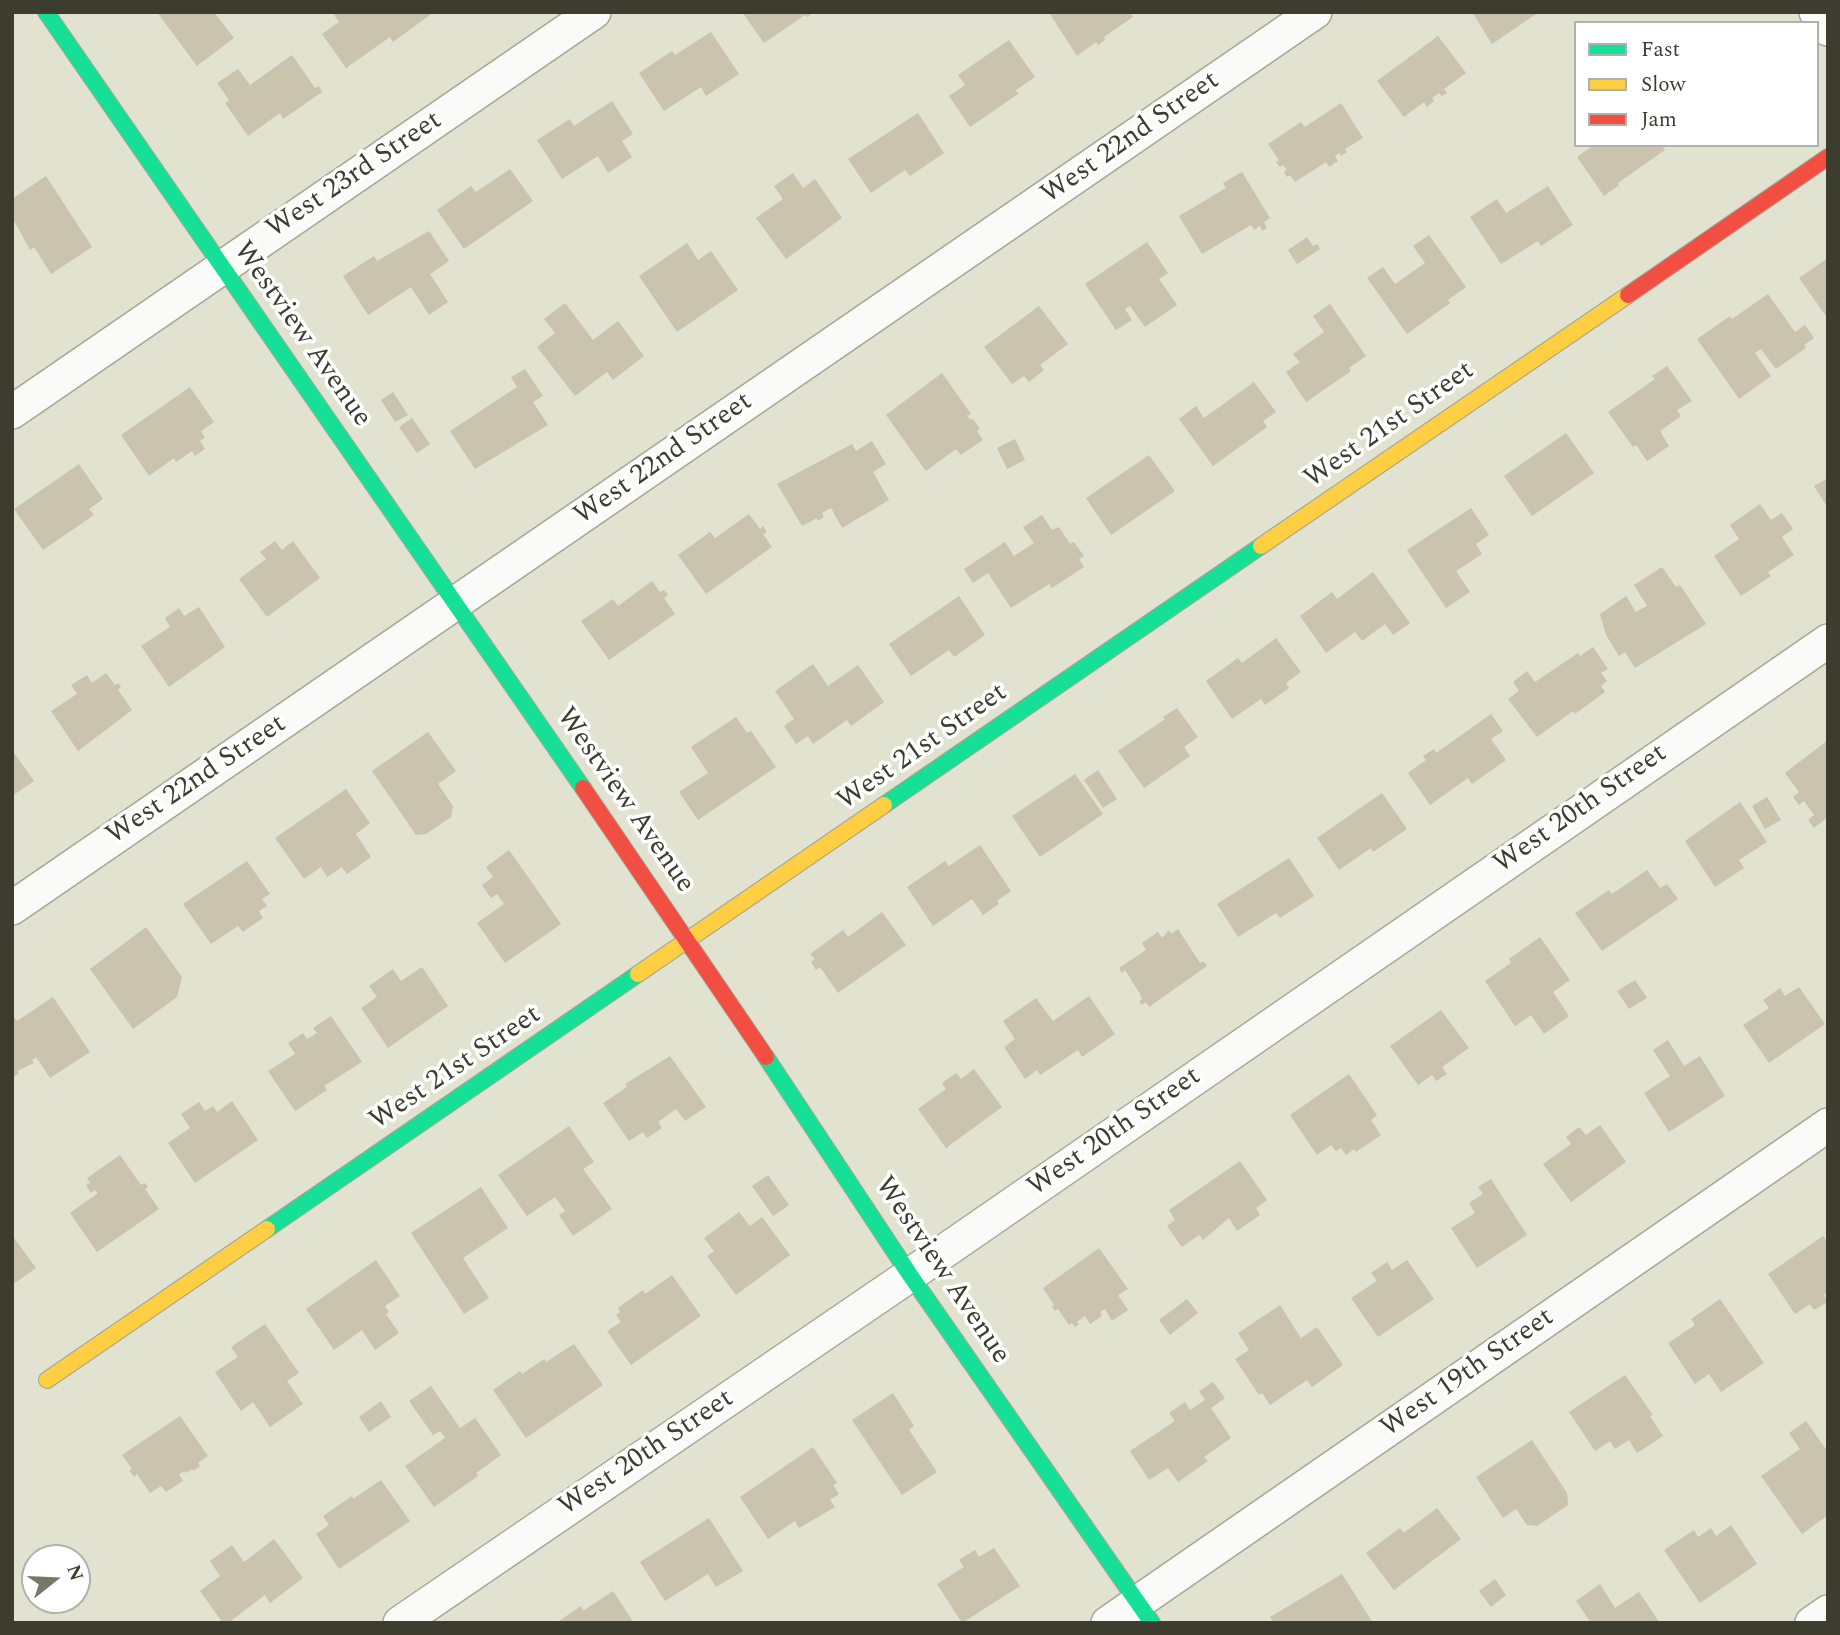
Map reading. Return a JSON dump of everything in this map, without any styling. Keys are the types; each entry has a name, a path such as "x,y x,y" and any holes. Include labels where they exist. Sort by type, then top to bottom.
{"street":[{"name":"Westview Avenue","path":"46,12 689,941 910,1275 1145,1612"},
{"name":"West 23rd Street","path":"12,412 594,12"},
{"name":"West 22nd Street","path":"12,908 1315,12"},
{"path":"1816,12 1828,29"},
{"name":"West 21st Street","path":"47,1380 1828,157"},
{"name":"West 20th Street","path":"400,1623 910,1275 1828,641"},
{"name":"West 19th Street","path":"1108,1623 1145,1612 1828,1125"},
{"path":"1812,1623 1828,1612"}],"building":[{"path":"157,12 214,12 234,38 197,66"},
{"path":"332,12 434,12 393,42 390,37 346,68 322,34 339,22"},
{"path":"742,12 814,12 807,17 805,15 764,43"},
{"path":"1130,12 1133,17 1104,37 1105,40 1098,45 1096,42 1077,56 1050,14"},
{"path":"1472,12 1539,12 1492,44"},
{"path":"711,32 739,74 706,96 701,87 664,111 639,73 672,51 675,55"},
{"path":"1438,36 1466,73 1444,89 1447,93 1442,96 1439,93 1427,107 1424,102 1404,117 1377,81"},
{"path":"1009,40 1035,77 1016,90 1018,94 970,127 949,96 965,85 958,75"},
{"path":"292,55 315,88 319,86 322,92 283,119 280,113 248,136 225,103 229,100 217,83 238,69 250,85"},
{"path":"612,101 633,134 622,141 632,157 608,173 598,156 562,179 537,140 570,119 574,126"},
{"path":"1341,103 1363,138 1345,149 1347,152 1341,156 1339,153 1335,156 1338,161 1329,167 1326,162 1295,182 1290,175 1287,177 1284,172 1287,170 1276,162 1279,160 1268,144 1301,122 1305,127"},
{"path":"918,113 944,153 910,176 905,170 871,193 848,159"},
{"path":"1591,147 1663,147 1665,150 1604,196 1577,157"},
{"path":"510,169 533,201 464,249 437,210 471,186 476,192"},
{"path":"1242,172 1270,218 1264,222 1267,228 1262,231 1260,226 1254,230 1251,225 1202,254 1179,216 1226,188 1223,183"},
{"path":"793,173 803,188 815,179 842,218 786,259 756,218 783,199 774,186"},
{"path":"46,176 92,247 51,274 34,247 30,250 12,217 12,199"},
{"path":"1548,186 1573,225 1541,246 1538,241 1501,264 1470,217 1497,199 1506,213"},
{"path":"429,231 449,261 430,274 448,302 429,315 411,287 368,315 343,276 374,256 377,261"},
{"path":"1429,235 1466,287 1448,300 1450,303 1407,334 1367,278 1383,267 1395,284 1425,263 1413,246"},
{"path":"1307,237 1313,246 1317,244 1320,249 1297,264 1288,250"},
{"path":"1147,242 1168,273 1159,279 1177,305 1145,327 1130,306 1125,309 1132,320 1116,330 1085,284"},
{"path":"687,243 698,260 711,251 738,290 677,332 639,276"},
{"path":"1828,258 1828,319 1799,278"},
{"path":"1768,294 1795,332 1805,325 1814,338 1804,345 1806,348 1776,369 1761,349 1755,353 1771,376 1739,399 1697,339"},
{"path":"565,303 593,340 618,321 644,356 613,380 607,372 575,396 537,347 555,333 544,319"},
{"path":"1330,304 1366,356 1349,368 1351,371 1306,402 1286,372 1300,362 1293,354 1324,332 1313,316"},
{"path":"1039,306 1068,344 1040,365 1044,370 1029,382 1024,376 1012,384 984,347"},
{"path":"1667,366 1692,401 1677,410 1681,416 1660,431 1669,446 1647,461 1636,445 1633,447 1608,412 1655,379 1652,376"},
{"path":"525,369 543,396 533,402 548,425 475,469 450,431 517,387 511,377"},
{"path":"942,373 971,414 967,416 973,419 980,429 977,431 983,440 961,455 956,449 926,471 886,415"},
{"path":"1254,382 1276,412 1263,421 1267,427 1213,466 1179,419 1196,406 1204,418"},
{"path":"190,387 214,422 201,431 205,438 200,441 205,449 195,456 192,451 176,462 174,458 149,476 121,435"},
{"path":"393,392 408,415 395,422 381,400"},
{"path":"412,418 430,444 417,453 399,427"},
{"path":"1566,433 1594,473 1532,516 1504,476"},
{"path":"1015,439 1025,460 1007,469 997,448"},
{"path":"872,441 886,464 873,472 889,500 842,528 831,508 822,513 824,517 818,521 817,518 802,526 777,484 852,444 856,451"},
{"path":"1149,455 1175,491 1111,535 1086,498"},
{"path":"79,464 103,499 89,509 94,515 43,550 14,509"},
{"path":"1828,478 1828,508 1814,486"},
{"path":"1760,504 1771,520 1782,513 1793,529 1782,537 1794,555 1768,572 1771,576 1741,596 1714,556 1739,539 1730,525"},
{"path":"1471,508 1489,535 1476,544 1482,554 1456,571 1470,592 1446,608 1407,550"},
{"path":"749,514 760,529 763,526 767,532 763,534 772,547 706,594 678,555 710,532 715,538"},
{"path":"1042,515 1052,530 1059,527 1070,544 1074,542 1084,556 1079,559 1084,567 1052,588 1049,584 1011,608 988,573 973,583 964,569 1005,542 1014,556 1034,543 1023,527"},
{"path":"275,541 282,550 293,541 320,578 267,617 239,579 266,559 260,552"},
{"path":"1662,567 1676,587 1680,585 1706,624 1635,668 1625,652 1619,656 1606,635 1600,614 1626,596 1636,612 1647,606 1634,585"},
{"path":"1373,572 1410,623 1393,635 1385,624 1362,641 1355,632 1326,653 1300,616 1332,592 1337,599"},
{"path":"652,581 660,592 664,590 668,595 664,598 675,614 609,660 581,621 613,599 618,606"},
{"path":"959,596 985,635 954,657 949,650 911,676 889,644"},
{"path":"199,607 225,647 169,687 141,646 170,627 165,618 179,608 184,616"},
{"path":"1276,638 1301,672 1286,683 1289,688 1265,705 1261,699 1232,719 1206,681 1238,658 1242,663"},
{"path":"1593,647 1608,669 1601,673 1607,681 1601,686 1605,692 1537,737 1508,699 1519,691 1513,682 1527,671 1535,682 1578,653 1580,656"},
{"path":"813,664 828,686 858,665 884,702 851,726 847,720 813,744 808,736 796,744 784,726 794,719 775,691"},
{"path":"106,673 115,685 118,683 121,687 118,690 132,710 78,751 51,711 77,694 71,685 87,675 92,683"},
{"path":"1177,708 1198,737 1184,747 1190,756 1144,788 1118,751"},
{"path":"1491,714 1503,731 1491,739 1506,760 1472,784 1468,778 1430,805 1408,773 1426,760 1423,756 1434,749 1436,753"},
{"path":"736,717 747,733 751,731 776,767 698,820 679,792 708,773 691,747"},
{"path":"428,732 456,771 438,784 453,806 451,817 426,834 416,835 372,771"},
{"path":"1828,740 1828,817 1814,828 1808,820 1814,815 1804,801 1799,805 1793,797 1799,792 1785,773"},
{"path":"12,750 34,781 12,796"},
{"path":"1098,770 1117,799 1103,808 1084,780"},
{"path":"1075,774 1103,814 1040,857 1012,816"},
{"path":"346,789 370,823 356,834 371,857 347,874 342,867 327,877 321,867 304,879 275,838"},
{"path":"1382,793 1407,829 1373,852 1371,848 1339,870 1317,838"},
{"path":"1767,797 1781,820 1765,829 1752,806"},
{"path":"1740,802 1767,842 1739,860 1744,868 1715,887 1685,841"},
{"path":"980,845 1011,891 983,915 972,899 933,926 907,887 945,861 949,866"},
{"path":"509,850 561,924 505,963 477,923 504,904 497,894 491,898 482,885 493,877 486,867"},
{"path":"1289,858 1314,896 1280,918 1276,913 1238,937 1217,904"},
{"path":"247,861 270,894 262,899 267,906 259,911 263,918 243,932 238,926 211,944 183,904"},
{"path":"1647,870 1660,888 1667,884 1678,899 1602,951 1575,913 1609,890 1612,894"},
{"path":"882,912 906,945 838,993 820,967 816,970 811,962 815,959 810,954 843,930 848,937"},
{"path":"146,927 182,977 177,997 133,1029 90,969"},
{"path":"1178,929 1200,963 1203,961 1207,966 1149,1007 1146,1002 1142,1005 1139,1001 1142,1000 1140,994 1125,970 1122,973 1119,968 1146,950 1142,943 1158,932 1162,938 1169,930 1171,934"},
{"path":"1540,937 1570,980 1553,992 1569,1016 1544,1034 1531,1015 1515,1026 1485,981 1511,963 1509,959"},
{"path":"422,967 448,1006 388,1048 361,1008 377,997 369,986 393,969 401,981"},
{"path":"1635,980 1647,998 1629,1009 1617,991"},
{"path":"1799,987 1825,1024 1769,1063 1743,1025 1769,1008 1763,1000 1780,988 1785,996"},
{"path":"1089,996 1115,1034 1082,1057 1078,1050 1040,1075 1037,1070 1025,1079 1004,1047 1015,1039 1003,1021 1036,998 1053,1021"},
{"path":"53,997 90,1052 50,1078 36,1057 32,1060 34,1063 17,1071 19,1073 12,1078 12,1018 17,1021"},
{"path":"1441,1010 1469,1048 1442,1067 1447,1074 1436,1081 1432,1075 1418,1085 1390,1046"},
{"path":"331,1016 362,1062 324,1086 327,1090 295,1111 268,1071 295,1054 288,1043 303,1033 307,1039 317,1033 313,1028"},
{"path":"1668,1040 1684,1066 1700,1056 1725,1096 1669,1132 1644,1093 1670,1076 1653,1050"},
{"path":"670,1056 706,1107 685,1121 676,1109 658,1122 662,1128 647,1138 643,1132 629,1141 603,1103 627,1087 625,1084"},
{"path":"974,1069 1002,1107 946,1148 918,1109 946,1089 942,1083 956,1073 961,1079"},
{"path":"1349,1074 1377,1115 1371,1120 1381,1135 1356,1152 1354,1149 1346,1155 1341,1148 1336,1151 1331,1145 1317,1155 1290,1115"},
{"path":"232,1101 258,1140 195,1183 168,1143 190,1128 181,1114 199,1102 205,1111 213,1106 217,1112"},
{"path":"1600,1125 1626,1162 1571,1202 1543,1164 1571,1144 1566,1137 1579,1127 1586,1135"},
{"path":"569,1126 594,1162 583,1169 612,1209 573,1236 559,1215 565,1211 555,1197 527,1216 498,1175"},
{"path":"120,1155 141,1185 145,1183 148,1187 145,1189 159,1209 97,1252 70,1213 98,1193 95,1190 91,1193 86,1185 90,1183 87,1178"},
{"path":"1240,1161 1267,1200 1256,1208 1260,1215 1237,1231 1229,1218 1203,1240 1199,1235 1182,1247 1167,1226 1175,1220 1169,1210"},
{"path":"768,1175 789,1205 773,1216 752,1186"},
{"path":"1491,1179 1527,1235 1477,1268 1451,1228 1475,1213 1469,1203 1483,1194 1478,1187"},
{"path":"481,1187 508,1228 463,1258 489,1298 464,1314 411,1233"},
{"path":"739,1212 750,1226 762,1217 790,1255 736,1295 707,1256 714,1251 704,1238"},
{"path":"12,1235 36,1268 12,1285"},
{"path":"1823,1236 1828,1243 1828,1292 1824,1295 1828,1302 1814,1310 1810,1304 1795,1314 1768,1274"},
{"path":"1099,1248 1128,1289 1118,1295 1128,1310 1112,1321 1105,1309 1100,1312 1102,1316 1090,1324 1085,1316 1075,1327 1072,1323 1069,1325 1058,1309 1055,1311 1043,1288"},
{"path":"376,1260 400,1296 385,1306 389,1312 386,1314 399,1333 375,1350 362,1330 334,1350 306,1309"},
{"path":"1407,1260 1434,1299 1378,1337 1351,1298 1377,1281 1371,1273 1387,1262 1392,1270"},
{"path":"672,1275 701,1316 631,1365 607,1331 621,1322 616,1315 620,1312 618,1308 643,1290 645,1294"},
{"path":"1187,1299 1198,1313 1170,1335 1159,1320"},
{"path":"1720,1299 1764,1363 1721,1392 1709,1374 1695,1384 1668,1343 1695,1325 1691,1319"},
{"path":"1280,1305 1301,1338 1317,1327 1343,1365 1312,1387 1307,1380 1270,1405 1262,1393 1259,1395 1235,1359 1249,1350 1238,1333"},
{"path":"265,1324 299,1373 287,1381 303,1404 270,1427 253,1402 241,1411 215,1372 238,1357 231,1347"},
{"path":"574,1344 603,1385 526,1438 493,1390 520,1371 522,1374 544,1359 546,1362"},
{"path":"1625,1375 1653,1415 1650,1416 1663,1436 1637,1453 1629,1440 1615,1449 1610,1441 1595,1451 1569,1412"},
{"path":"1213,1382 1225,1398 1211,1408 1231,1438 1204,1457 1208,1461 1178,1482 1168,1468 1149,1480 1130,1451 1175,1421 1169,1413 1185,1402 1190,1410 1205,1400 1199,1391"},
{"path":"431,1386 460,1428 475,1418 501,1455 476,1473 478,1476 434,1507 405,1466 445,1438 440,1431 433,1435 409,1401"},
{"path":"893,1393 914,1426 909,1430 937,1472 902,1495 852,1420"},
{"path":"381,1401 391,1417 369,1432 359,1417"},
{"path":"180,1416 208,1456 198,1463 200,1466 193,1471 192,1469 179,1474 183,1481 166,1492 161,1486 150,1493 137,1474 134,1477 122,1455"},
{"path":"1806,1421 1828,1452 1828,1515 1802,1534 1761,1476 1800,1449 1789,1433"},
{"path":"1532,1440 1567,1493 1568,1505 1537,1526 1527,1525 1516,1509 1503,1518 1476,1477"},
{"path":"813,1447 837,1483 833,1485 839,1494 830,1500 835,1507 799,1528 795,1521 768,1539 740,1497"},
{"path":"381,1480 410,1521 339,1569 316,1534 329,1525 323,1516"},
{"path":"1437,1508 1461,1539 1394,1590 1366,1553 1400,1528 1404,1533"},
{"path":"709,1518 743,1571 716,1587 708,1574 665,1601 640,1562"},
{"path":"1731,1525 1757,1564 1700,1603 1664,1550 1694,1530 1698,1537 1711,1528 1716,1536"},
{"path":"274,1539 303,1578 270,1603 265,1595 228,1623 223,1623 200,1591 220,1576 210,1561 232,1545 244,1562"},
{"path":"994,1548 1020,1586 962,1623 937,1584 964,1567 959,1560 975,1550 979,1557"},
{"path":"1342,1574 1373,1623 1274,1623 1270,1617"},
{"path":"1495,1579 1506,1595 1491,1607 1479,1591"},
{"path":"1600,1584 1615,1608 1639,1592 1660,1623 1591,1623 1576,1601"},
{"path":"613,1591 634,1623 556,1623 581,1606 583,1611"}],"traffic: fast":[{"path":"46,12 583,788"},
{"path":"884,805 1261,546"},
{"path":"267,1229 638,974"},
{"path":"766,1057 910,1275 1152,1623"}],"traffic: slow":[{"path":"1261,546 1628,295"},
{"path":"638,974 884,805"},
{"path":"47,1380 267,1229"}],"traffic: jam":[{"path":"1628,295 1828,157"},
{"path":"583,788 766,1057"}]}
